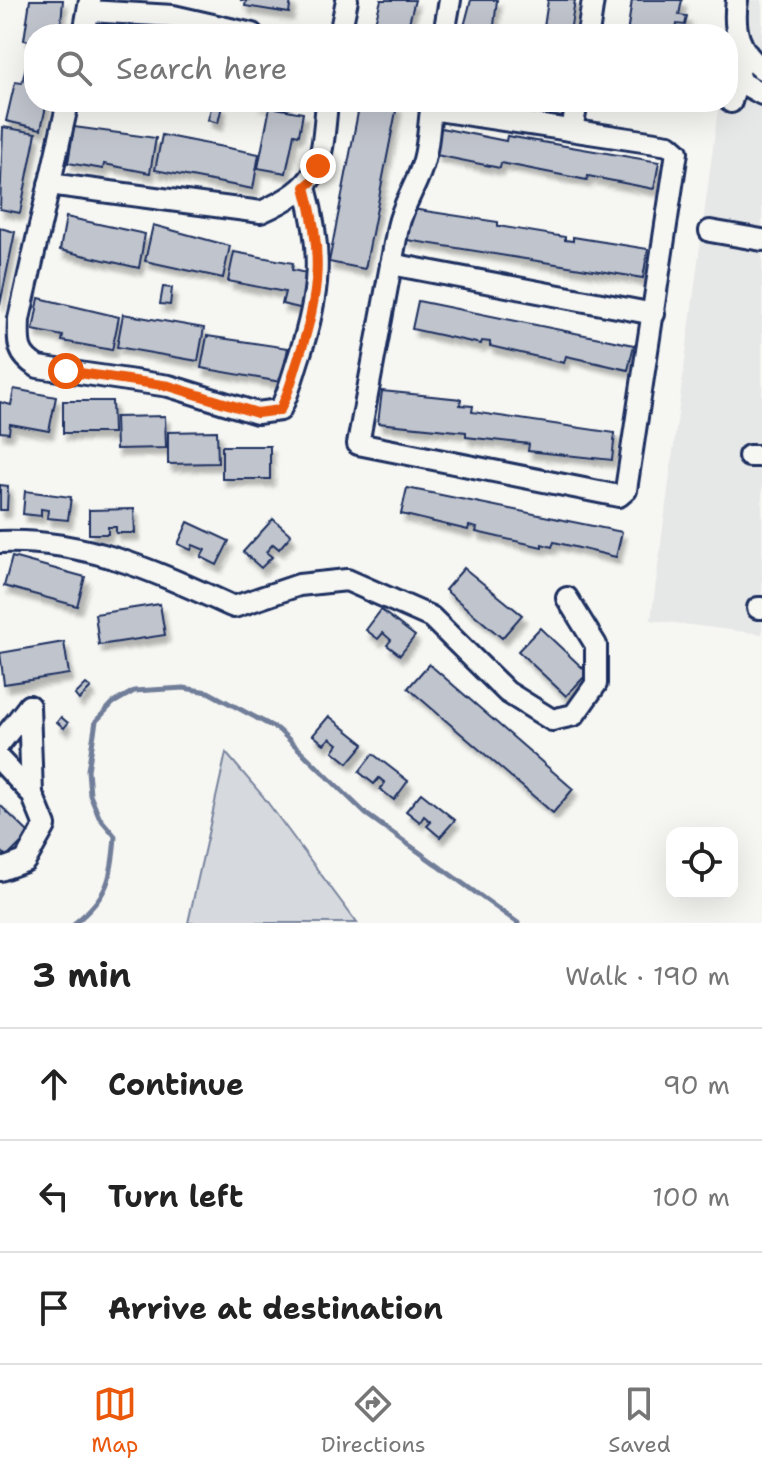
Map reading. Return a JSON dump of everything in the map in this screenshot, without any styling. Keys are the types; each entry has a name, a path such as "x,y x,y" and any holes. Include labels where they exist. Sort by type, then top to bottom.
{"street":[{"path":"342,24 347,0"},
{"path":"446,24 450,0"},
{"path":"589,24 593,0"},
{"path":"737,0 738,24"},
{"path":"90,6 173,16 208,24"},
{"path":"738,43 744,54 762,69"},
{"path":"738,76 744,54"},
{"path":"738,81 762,94"},
{"path":"66,112 19,319 18,345 23,358 38,367 169,386 257,413 280,410 314,313 319,262 316,226 305,187"},
{"path":"49,184 261,212 287,200 312,181 318,166 326,112"},
{"path":"430,112 424,160 403,204 358,444 619,496 626,490 677,152 669,145 466,112"},
{"path":"572,130 575,112"},
{"path":"710,231 762,240"},
{"path":"391,264 654,314"},
{"path":"0,542 41,540 127,559 234,607 299,585 347,580 431,617 507,692 552,720 574,715 596,684 596,645 567,598"},
{"path":"0,743 29,706 32,794 45,826 25,861 0,870"},
{"path":"0,760 32,794"}],"shaded area":[{"path":"732,0 762,0 762,634 651,620 718,112 738,112 738,24 729,24"},
{"path":"226,753 262,795 357,923 188,923"}],"building":[{"path":"30,0 63,0 61,24 26,24"},
{"path":"240,0 291,0 289,13 245,6 246,1"},
{"path":"381,0 415,0 409,24 375,24"},
{"path":"471,0 497,0 494,24 465,24"},
{"path":"548,0 575,0 571,24 544,24"},
{"path":"632,0 682,0 679,15 687,16 685,24 628,24"},
{"path":"24,75 24,112 45,112 41,129 6,121 15,82 22,83"},
{"path":"210,112 221,112 218,123 208,120"},
{"path":"269,112 303,113 299,135 294,134 286,173 258,168"},
{"path":"358,112 396,112 365,269 329,262"},
{"path":"3,127 36,133 20,213 0,209"},
{"path":"74,127 156,138 150,173 104,164 103,169 68,163"},
{"path":"441,128 506,141 507,136 659,162 654,189 501,163 500,168 436,155"},
{"path":"162,135 259,154 253,189 155,170"},
{"path":"412,209 498,222 498,226 565,237 565,240 573,241 573,237 648,249 643,278 407,240"},
{"path":"66,217 145,234 139,268 60,250"},
{"path":"153,225 230,246 223,278 145,261"},
{"path":"0,228 15,232 0,305"},
{"path":"234,252 293,263 292,270 311,274 304,309 282,304 285,292 228,281"},
{"path":"163,287 172,288 170,305 160,304"},
{"path":"39,298 119,317 112,350 62,341 63,336 33,330"},
{"path":"418,301 634,345 628,370 566,356 564,363 490,346 490,342 482,341 481,344 412,329"},
{"path":"123,314 204,328 198,361 117,347"},
{"path":"207,336 288,348 281,382 201,368"},
{"path":"14,389 56,397 49,431 10,424 9,433 0,432 0,402 11,405"},
{"path":"382,391 461,399 460,405 473,406 472,412 615,433 612,460 528,451 529,444 466,437 466,432 378,423"},
{"path":"63,401 112,401 113,433 63,433"},
{"path":"165,416 166,448 116,449 115,417"},
{"path":"217,431 218,463 168,464 168,432"},
{"path":"222,446 270,446 270,479 222,479"},
{"path":"0,485 8,486 7,510 0,510"},
{"path":"407,488 622,532 616,557 554,542 552,547 542,544 542,547 476,532 477,528 469,526 468,530 401,514"},
{"path":"25,491 71,497 68,520 47,518 48,510 41,509 41,516 23,514"},
{"path":"134,509 135,533 116,533 116,527 108,527 108,534 89,534 89,510"},
{"path":"273,519 291,535 279,549 273,544 266,552 272,557 261,568 243,552"},
{"path":"188,522 229,541 217,565 201,557 205,550 193,545 191,550 178,544"},
{"path":"12,557 85,577 77,606 4,586"},
{"path":"464,568 522,615 502,638 445,590"},
{"path":"160,604 165,635 99,645 95,614"},
{"path":"381,610 415,636 400,655 387,645 391,640 383,633 378,639 366,630"},
{"path":"540,628 588,673 566,696 518,651"},
{"path":"64,642 69,674 4,684 0,653"},
{"path":"429,664 573,789 553,813 408,688"},
{"path":"86,684 91,688 79,700 75,695"},
{"path":"329,716 364,744 348,763 333,751 338,744 330,738 324,744 313,735"},
{"path":"61,717 68,723 64,728 57,722"},
{"path":"373,754 408,781 394,800 380,789 385,783 379,778 374,784 359,772"},
{"path":"421,793 455,820 440,837 427,826 431,822 424,816 420,822 406,811"},
{"path":"0,805 30,834 7,857 0,850"}],"waterway":[{"path":"75,923 95,904 106,886 114,851 115,836 99,817 90,795 88,770 96,721 113,703 134,691 184,688 208,692 279,730 366,814 518,923"}],"route":[{"path":"66,371 115,375 169,386 257,413 280,410 314,313 319,262 316,226 305,187 312,181 318,166"}]}
